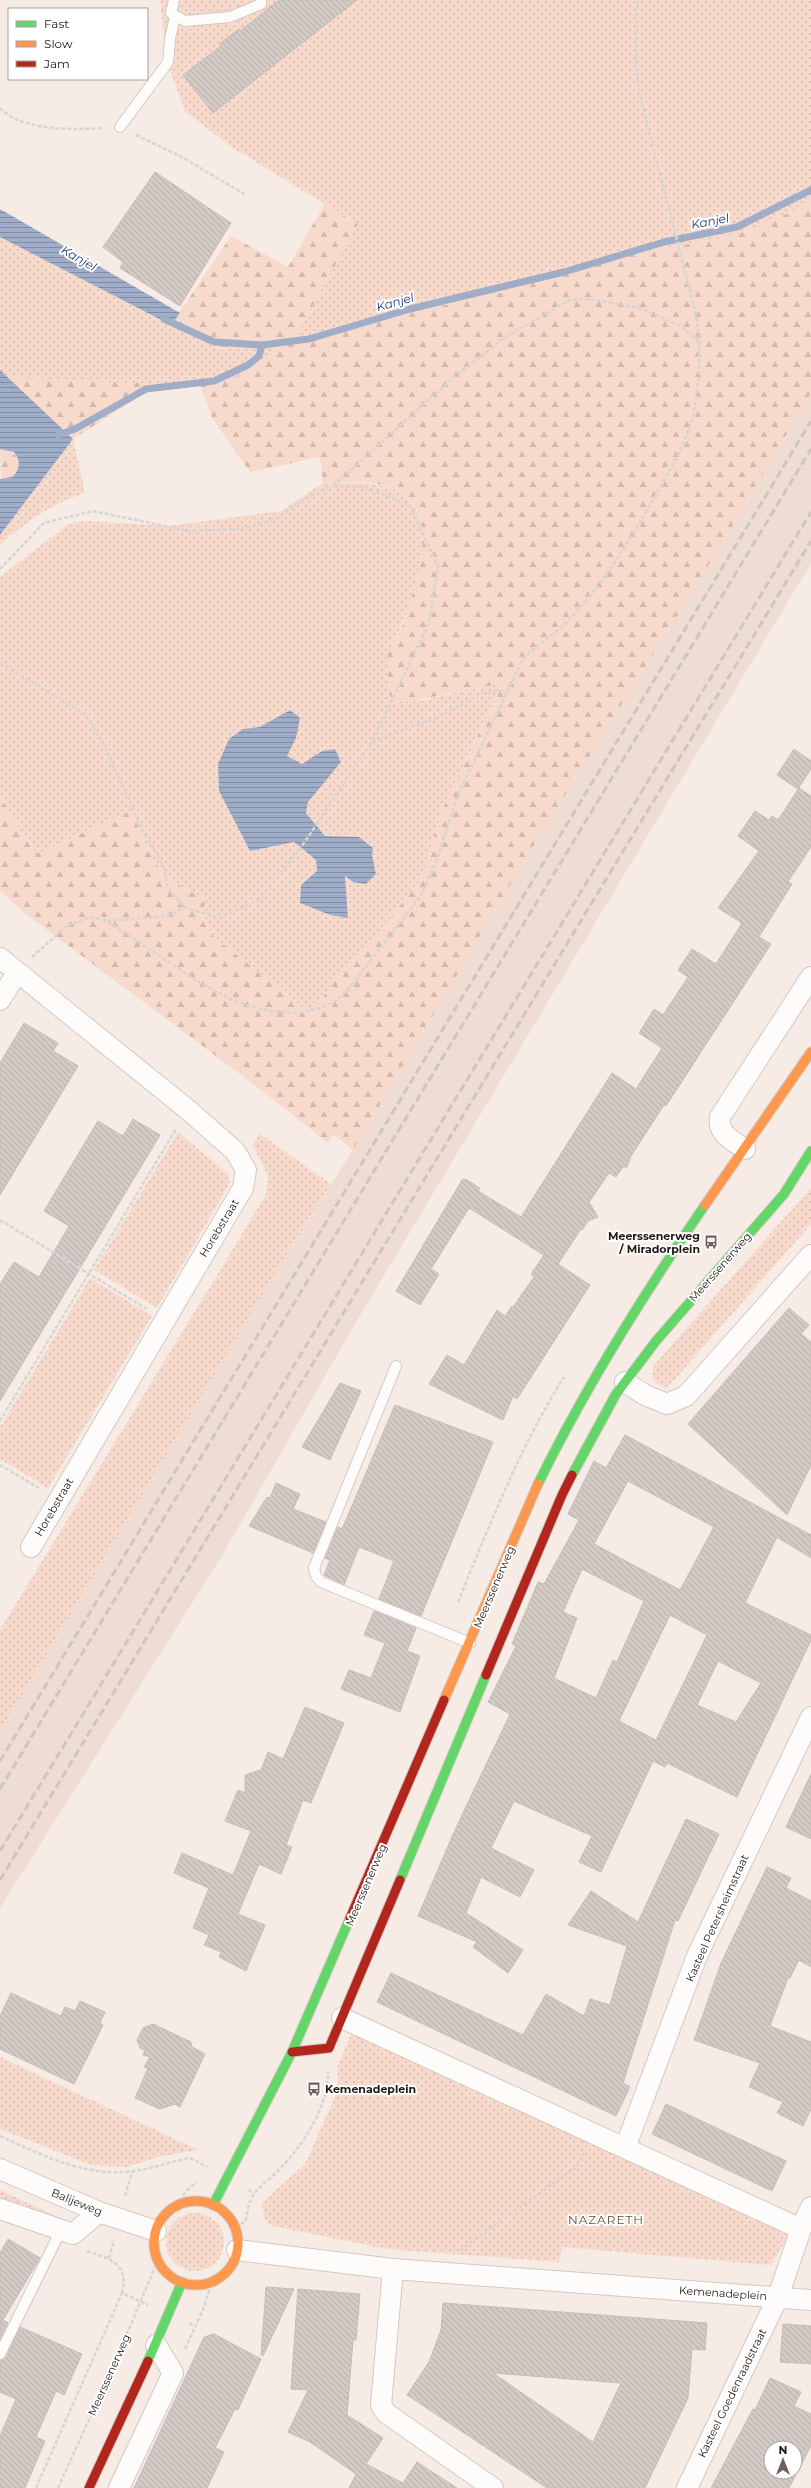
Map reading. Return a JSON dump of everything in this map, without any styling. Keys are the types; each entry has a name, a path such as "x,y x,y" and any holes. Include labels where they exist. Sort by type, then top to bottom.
{"street":[{"name":"Horebstraat","path":"0,958 188,1109 235,1151 246,1170 246,1179 243,1188 32,1547"},
{"path":"0,1000 17,973"},
{"path":"745,1149 724,1134 719,1124 720,1117 811,977"},
{"name":"Meerssenerweg","path":"213,2205 292,2052 470,1643 533,1494 564,1429 602,1363 644,1296 811,1052"},
{"name":"Meerssenerweg","path":"328,2048 342,2018 562,1495 608,1407 661,1335 784,1194 810,1156"},
{"path":"625,1382 656,1402 667,1404 686,1396 811,1255"},
{"name":"Kasteel Petersheimstraat","path":"625,2148 697,1956 811,1717"},
{"path":"342,2018 801,2229"},
{"path":"292,2052 328,2048"},
{"name":"Balijeweg","path":"0,2169 99,2212 156,2232"},
{"path":"195,2201 213,2205 230,2218 235,2226 237,2250 230,2267 212,2282 192,2285 182,2282 168,2274 158,2260 154,2242 156,2232 164,2216 177,2206 195,2201"},
{"name":"Kemenadeplein","path":"237,2250 393,2269 778,2297 801,2229 811,2206"},
{"path":"0,2208 72,2234 99,2212"},
{"path":"393,2269 381,2405 386,2413 493,2488"},
{"path":"89,2488 156,2345 182,2282"},
{"path":"778,2297 811,2300"},
{"name":"Kasteel Goedenraadstraat","path":"686,2488 778,2297"},
{"path":"119,2488 173,2373 156,2345"}],"lane":[{"path":"174,0 171,13 185,21 230,17 261,4 261,0"},
{"path":"120,127 168,62 170,39 175,16"},
{"path":"396,1366 314,1568 316,1576 321,1582 470,1643"},
{"path":"0,2354 61,2230"}],"path":[{"path":"41,947 68,925 91,917 107,921 149,947 179,970 228,998 249,1006 284,1012 312,1012 324,1007 348,990 420,897 438,860 457,797 523,659 537,644 568,622 602,583 677,458 693,412 698,382 700,343 697,319 684,261 639,92 636,61 637,0"},
{"path":"0,569 44,523 93,511 189,530 241,529 276,519 297,504 333,486 453,378 504,338 570,300 590,298 640,308 679,325 700,343"},
{"path":"0,663 84,714 103,742 142,829 163,864 168,888 184,907 220,918 259,900 300,849 322,814 372,742 429,623 438,566 410,506 365,487 333,486"},
{"path":"372,742 435,718 483,693 507,690"},
{"path":"107,921 168,916 184,907"},
{"path":"0,1421 188,1109"},
{"path":"0,1220 165,1320"},
{"path":"0,1465 59,1500"},
{"path":"235,2226 246,2222 254,2193 294,2154 316,2116 328,2082 328,2048"},
{"path":"430,2272 576,2168 594,2133"},
{"path":"0,2136 54,2160 96,2171 132,2172 190,2158 254,2193"},
{"path":"36,2488 122,2293 124,2281 121,2268 109,2258 68,2244 61,2230"},
{"name":"Meerssenerweg","path":"58,2488 141,2302 158,2260"},
{"path":"173,2373 196,2326 212,2282"},
{"path":"122,2293 196,2326"}],"shaded area":[{"path":"811,393 811,563 356,1322 223,1554 0,1908 0,1731 280,1265 353,1150 527,856 718,550"}],"green space":[{"path":"160,0 811,0 811,201 794,211 733,236 572,265 500,293 295,338 231,380 185,386 7,377 0,370 0,237 178,329 224,350 340,255 358,224 230,146 185,111 166,59"},
{"path":"811,201 811,393 718,550 527,856 353,1150 334,1135 327,1142 252,1083 26,914 0,891 0,796 33,850 39,853 132,810 144,841 156,864 175,883 205,897 205,919 208,928 215,938 312,1014 334,981 387,922 421,879 441,812 503,683 391,705 387,657 403,624 421,560 423,539 420,519 412,503 396,490 371,483 323,483 320,457 250,472 212,418 200,384 231,380 293,338 224,350 171,325 231,236 288,267 325,204 358,224 295,338 500,293 572,265 733,236 794,211"},
{"path":"7,377 159,384 73,439"},
{"path":"73,439 85,493 61,502 40,514 0,545 0,534"},
{"path":"5,448 16,455 19,467 12,477 1,479 0,449"},
{"path":"323,483 373,484 389,488 409,500 419,518 423,540 421,565 405,616 387,656 419,701 503,682 441,812 421,879 387,922 334,981 312,1014 215,938 208,928 205,919 205,897 175,883 156,864 144,841 132,810 39,853 33,850 0,796 0,577 70,523 86,521 169,526 281,511","holes":["260,727 296,738 287,756 302,764 322,751 335,749 341,762 308,802 306,813 325,836 372,855 376,875 366,884 345,875 348,918 330,915 300,903 301,885 317,871 316,860 294,842 250,851 219,792 218,764 243,729"]},
{"path":"178,1132 228,1174 230,1183 157,1308 94,1270"},
{"path":"260,1134 331,1184 280,1265 0,1731 0,1630 266,1195 268,1175 253,1145"},
{"path":"811,1188 811,1224 668,1387 660,1386 654,1381 652,1369 655,1364"},
{"path":"90,1278 152,1316 48,1488 0,1459 0,1427"},
{"path":"353,2029 791,2231 771,2265 562,2247 559,2262 387,2249 273,2226 265,2220 262,2203 305,2164 338,2090 338,2066"},
{"path":"0,2057 198,2150 158,2157 127,2167 91,2165 3,2130 0,2128"},
{"path":"0,2190 75,2225 0,2201"},
{"path":"195,2213 206,2215 219,2226 222,2231 224,2242 222,2253 211,2266 206,2269 195,2271 184,2269 171,2258 168,2253 166,2242 168,2231 179,2218 184,2215"}],"water":[{"path":"0,209 180,313 171,325 0,237"},
{"path":"0,370 73,439 0,535 0,479 12,477 17,471 19,462 14,452 0,449"},
{"path":"290,710 300,718 296,738 287,756 302,764 322,751 335,749 341,762 308,802 306,813 325,836 359,837 373,848 372,855 376,874 366,884 353,882 345,876 348,918 330,915 300,903 301,885 317,871 316,860 294,842 250,851 219,791 218,764 229,739 243,729 260,727"}],"building":[{"path":"279,0 357,0 213,113 183,75 221,46 219,44 239,29 240,31"},
{"path":"155,172 231,223 180,306 120,268 123,262 103,247"},
{"path":"794,749 811,761 811,769 798,789 777,775"},
{"path":"799,788 811,796 811,847 788,882 792,884 759,937 771,944 666,1106 664,1105 631,1156 627,1167 623,1167 616,1177 609,1173 589,1202 598,1217 588,1221 582,1230 581,1229 558,1264 469,1208 431,1269 439,1274 420,1305 396,1291 462,1180 465,1179 480,1188 478,1191 521,1217 612,1073 636,1089 662,1048 639,1033 654,1009 663,1015 688,977 678,970 692,949 716,964 742,923 718,908 759,851 738,836 755,811 769,820 772,816 778,820"},
{"path":"24,1023 58,1043 53,1051 78,1066 0,1195 0,1063"},
{"path":"133,1119 160,1135 0,1401 0,1284 14,1262 39,1277 69,1226 44,1211 98,1121 123,1136"},
{"path":"544,1255 590,1285 517,1399 513,1396 503,1420 429,1384 447,1355 464,1365 497,1310 505,1316 512,1306 513,1307 534,1277 531,1274"},
{"path":"789,1308 809,1325 801,1334 811,1342 811,1465 787,1515 688,1424"},
{"path":"340,1383 361,1391 330,1460 302,1447"},
{"path":"395,1405 493,1442 421,1616 379,1599 394,1561 359,1547 344,1585 324,1575 330,1560 325,1558 338,1527 342,1529"},
{"path":"625,1435 811,1535 811,1558 777,1537 745,1603 811,1635 811,1640 737,1797 667,1763 665,1767 653,1761 601,1872 579,1862 592,1836 514,1801 491,1848 534,1870 520,1897 481,1877 466,1913 523,1950 508,1973 473,1947 477,1942 418,1916 454,1832 510,1714 488,1702 516,1646 512,1644 538,1582 544,1584 579,1520 568,1514 594,1461 606,1468","holes":["628,1481 714,1527 680,1590 594,1544","582,1569 644,1601 617,1662 613,1660 596,1698 554,1678 577,1618 563,1612","670,1615 707,1635 656,1740 619,1721","718,1661 761,1683 736,1722 697,1705"]},
{"path":"276,1483 300,1494 293,1509 326,1522 313,1553 249,1526 267,1497 270,1498"},
{"path":"374,1611 416,1628 407,1651 420,1656 400,1712 341,1689 349,1670 371,1678 385,1643 364,1635"},
{"path":"305,1707 344,1723 311,1803 303,1800 286,1845 292,1847 281,1874 259,1864 238,1914 265,1925 246,1971 219,1957 221,1952 204,1945 209,1935 193,1928 209,1888 174,1873 182,1853 233,1875 251,1831 225,1821 238,1790 245,1793 245,1775 261,1770 268,1752 283,1759"},
{"path":"811,1774 811,1839 786,1827"},
{"path":"686,1819 719,1834 678,1921 675,1920 623,2083 630,2087 616,2116 377,2002 391,1973 523,2035 546,1994 584,2016 590,1999 610,2005 627,1946 568,1925 591,1891 638,1922"},
{"path":"767,1867 791,1878 786,1888 811,1901 811,1967 799,1960 790,1978 788,1978 770,2026 811,2042 811,2109 803,2126 777,2113 783,2102 749,2087 760,2063 694,2040 721,1963"},
{"path":"11,1993 61,2016 65,2007 75,2011 80,2001 105,2012 100,2023 103,2025 74,2084 0,2049 0,2016"},
{"path":"153,2024 191,2042 192,2047 205,2054 180,2107 175,2104 160,2109 135,2098 148,2068 144,2067 150,2057 143,2055 145,2051 140,2048 137,2040 143,2028"},
{"path":"666,2104 786,2161 772,2191 652,2134"},
{"path":"8,2239 40,2258 3,2320 8,2323 0,2339 0,2253"},
{"path":"266,2287 294,2289 263,2356 261,2355"},
{"path":"298,2289 360,2294 356,2340 353,2340 347,2415 383,2438 366,2464 403,2483 417,2462 457,2488 349,2488 356,2474 310,2442 288,2432 308,2390 291,2389"},
{"path":"443,2303 707,2323 705,2350 692,2349 688,2398 645,2488 547,2488 407,2395 429,2362 441,2330","holes":["493,2373 621,2383 593,2442"]},
{"path":"783,2324 811,2326 811,2364 780,2362"},
{"path":"20,2327 82,2354 64,2395 56,2391 36,2437 45,2441 25,2488 0,2488 0,2436 16,2399 0,2392 0,2360 6,2357"},
{"path":"214,2334 261,2359 238,2410 235,2409 215,2448 224,2452 207,2488 134,2488 204,2337"},
{"path":"770,2378 801,2392 794,2406 811,2414 811,2446 803,2461 803,2440 763,2440 763,2480 793,2480 789,2488 711,2488 753,2409 755,2410"}],"waterway":[{"name":"Kanjel","path":"164,319 214,342 262,345 309,339 410,309 564,272 664,242 737,227 811,190"},
{"path":"58,435 75,429 146,389 214,381 248,365 259,356 262,345"}],"railway":[{"path":"0,1761 811,421"},
{"path":"0,1789 811,449"},
{"path":"0,1851 811,512"},
{"path":"0,1880 811,541"}],"traffic: fast":[{"path":"572,1475 616,1394 656,1341 784,1194 811,1151"},
{"path":"538,1484 556,1448 616,1342 705,1205"},
{"path":"400,1880 486,1675"},
{"path":"213,2205 292,2052 350,1918"},
{"path":"148,2361 182,2282"}],"traffic: slow":[{"path":"705,1205 811,1052"},
{"path":"444,1700 538,1484"},
{"path":"196,2201 204,2202 219,2208 231,2220 237,2235 238,2243 237,2251 231,2266 219,2278 204,2284 196,2285 188,2284 173,2278 161,2266 155,2251 154,2243 155,2235 161,2220 173,2208 188,2202 196,2201"}],"traffic: jam":[{"path":"486,1675 562,1495 572,1475"},
{"path":"350,1918 444,1700"},
{"path":"292,2052 329,2048 400,1880"},
{"path":"89,2488 148,2361"}],"place":[{"name":"Meerssenerweg / Miradorplein","path":"711,1242"},
{"name":"Kemenadeplein","path":"314,2089"}],"district":[{"name":"NAZARETH","path":"606,2219"}]}
